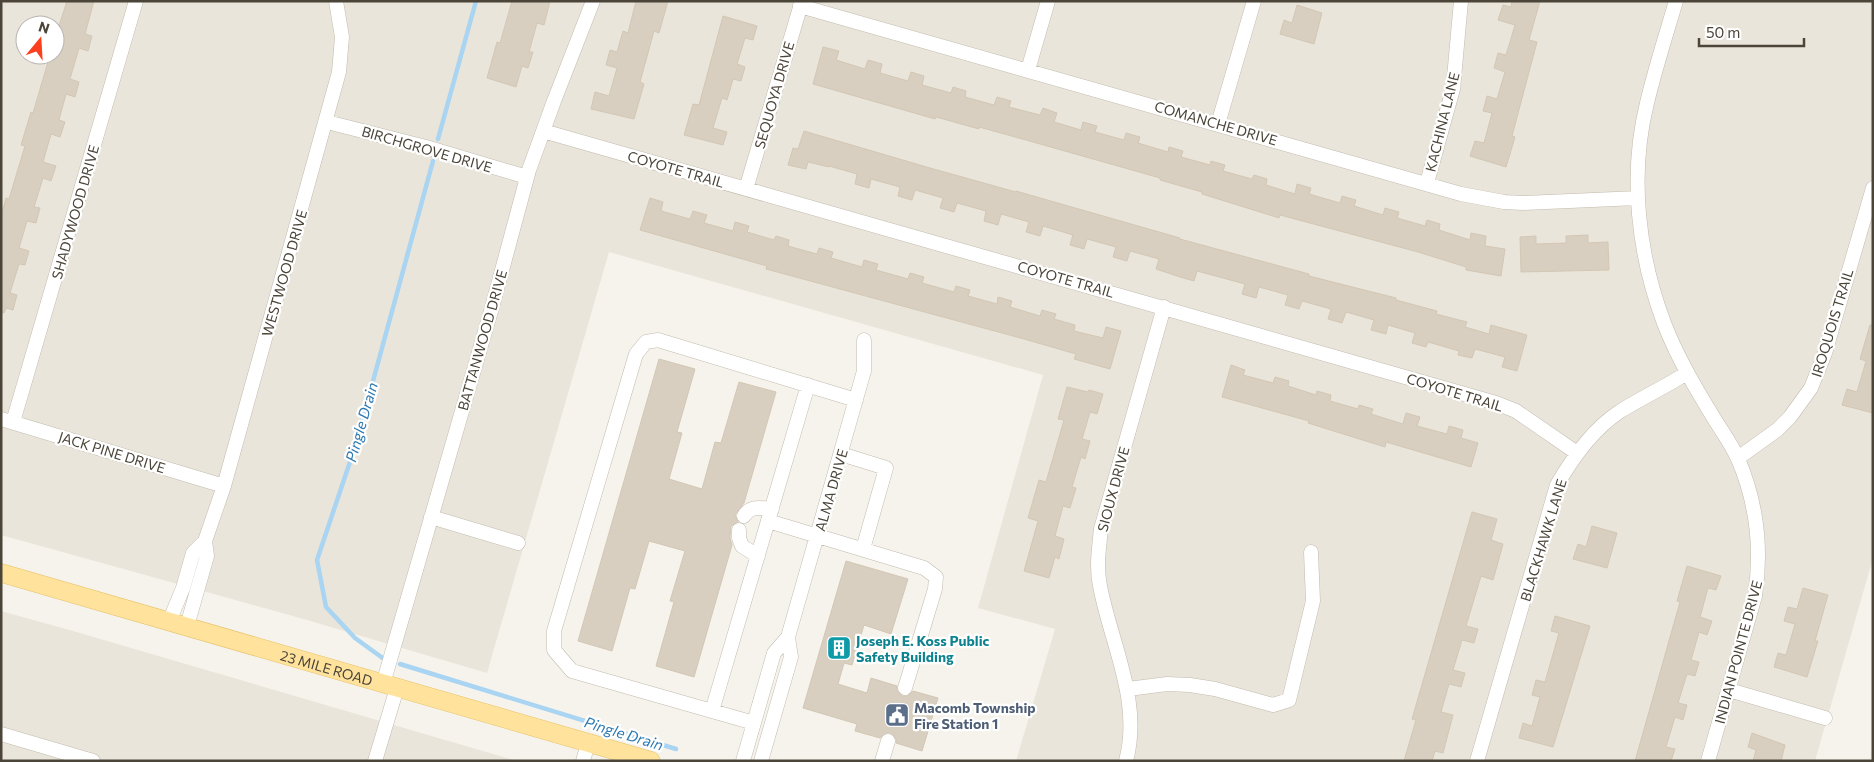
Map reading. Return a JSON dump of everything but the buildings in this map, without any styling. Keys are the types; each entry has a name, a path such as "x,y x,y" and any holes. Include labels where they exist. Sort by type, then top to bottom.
{"main road":[{"name":"23 MILE ROAD","path":"1,574 588,742 605,754 651,761"}],"street":[{"name":"SHADYWOOD DRIVE","path":"7,421 136,1"},
{"name":"WESTWOOD DRIVE","path":"187,626 206,556 205,541 224,486 327,122 339,72 342,38 336,1"},
{"name":"BATTANWOOD DRIVE","path":"375,761 390,686 431,517 527,177 593,1"},
{"path":"1028,70 1048,1"},
{"path":"1218,124 1254,1"},
{"name":"KACHINA LANE","path":"1427,183 1453,89 1461,1"},
{"name":"INDIAN POINTE DRIVE","path":"1676,1 1646,104 1640,149 1638,198 1642,241 1649,278 1664,323 1687,373 1738,458 1754,509 1759,563 1755,596 1708,761"},
{"name":"COMANCHE DRIVE","path":"801,3 1462,194 1504,202 1540,203 1638,198"},
{"name":"SEQUOYA DRIVE","path":"746,189 801,3"},
{"name":"BIRCHGROVE DRIVE","path":"327,122 426,147 527,177"},
{"name":"COYOTE TRAIL","path":"543,131 1496,402 1516,411 1577,453"},
{"name":"IROQUOIS TRAIL","path":"1738,458 1777,430 1790,417 1811,388 1825,353 1873,188"},
{"name":"SIOUX DRIVE","path":"1126,761 1130,746 1132,719 1128,690 1100,585 1099,547 1101,529 1164,307"},
{"path":"773,720 755,719 712,711 572,671 554,650 554,631 636,354 646,342 658,340 856,400"},
{"name":"ALMA DRIVE","path":"761,761 791,657 788,637 864,372 864,340"},
{"name":"BLACKHAWK LANE","path":"1477,761 1557,485 1577,453 1594,432 1620,411 1687,373"},
{"path":"712,711 808,385"},
{"name":"JACK PINE DRIVE","path":"7,421 224,486"},
{"path":"841,454 886,468 863,549"},
{"path":"744,516 747,511 756,508 817,537 924,568 936,577 934,590 905,688"},
{"path":"431,517 518,543"},
{"path":"739,530 742,546 758,556"},
{"name":"WESTWOOD DRIVE","path":"169,622 183,588 193,553 205,541"},
{"path":"1128,690 1167,684 1190,685 1215,689 1273,705 1289,700 1313,601 1311,552"},
{"name":"ALMA DRIVE","path":"744,761 774,653 788,637"},
{"path":"1729,690 1825,718"},
{"path":"1,734 93,761"},
{"path":"882,761 888,741"},
{"path":"583,761 588,742"}],"shaded area":[{"path":"1,1 1873,1 1873,558 1815,761 1016,761 1055,629 978,608 1043,375 609,252 487,673 300,618 1,535"},
{"path":"1,611 73,631 517,761 1,761"}],"waterway":[{"name":"Pingle Drain","path":"438,139 476,1"},
{"name":"Pingle Drain","path":"384,659 355,638 326,607 317,560 355,447 433,161"},
{"name":"Pingle Drain","path":"400,664 676,749"}],"place":[{"name":"Joseph E. Koss Public Safety Building","path":"839,648"},
{"name":"Macomb Township Fire Station 1","path":"897,715"}]}
